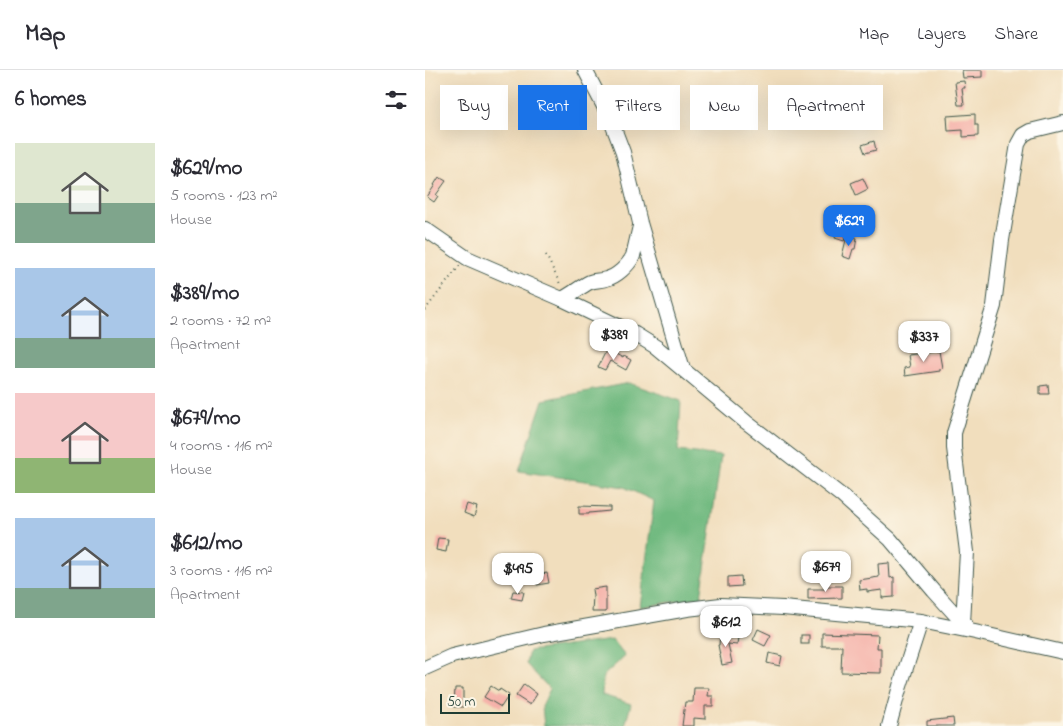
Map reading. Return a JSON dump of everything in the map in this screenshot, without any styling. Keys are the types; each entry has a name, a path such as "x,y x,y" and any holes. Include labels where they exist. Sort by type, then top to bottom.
{"street":[{"path":"585,70 610,118 623,152 640,223 683,369"},
{"path":"963,623 967,552 954,453 954,432 994,306 1002,240 1018,144 1023,135 1030,131 1063,124"},
{"path":"564,298 592,281 613,277 624,268 633,256 640,223"},
{"path":"425,229 467,258 564,298 645,339 745,422 842,496 890,539 963,623 975,632"},
{"path":"425,668 452,656 544,634 687,609 721,605 783,608 921,621 1063,652"},
{"path":"889,726 921,621"}],"path":[{"path":"546,255 564,298"},
{"path":"425,310 467,258"}],"green space":[{"path":"629,383 681,401 678,451 721,456 701,597 640,607 654,501 624,487 519,471 543,400"},
{"path":"612,640 625,656 603,676 602,695 631,704 625,726 544,726 542,706 550,689 526,664 529,651"}],"building":[{"path":"962,70 982,70 982,77 963,78"},
{"path":"964,81 965,88 962,88 964,105 958,105 955,82"},
{"path":"975,114 978,136 963,137 963,130 948,131 947,116"},
{"path":"874,141 876,150 865,153 862,145"},
{"path":"439,177 446,181 436,195 438,196 434,202 427,197"},
{"path":"863,178 868,189 856,195 851,183"},
{"path":"837,231 847,234 844,241 835,238"},
{"path":"847,236 857,238 855,249 853,249 850,259 842,256"},
{"path":"607,349 623,358 624,356 631,360 626,370 610,361 605,370 598,367"},
{"path":"939,351 942,368 939,371 905,376 904,368 910,367 908,355"},
{"path":"1048,385 1049,394 1040,394 1040,386"},
{"path":"467,504 477,507 474,517 464,513"},
{"path":"579,506 610,507 610,511 579,514"},
{"path":"438,538 448,539 446,552 436,550"},
{"path":"889,563 890,578 894,577 894,597 882,598 882,590 867,592 867,589 860,590 859,580 879,577 878,564"},
{"path":"547,573 549,583 537,585 535,575"},
{"path":"741,576 742,586 728,587 728,577"},
{"path":"826,586 842,586 842,598 808,599 808,589 826,589"},
{"path":"606,587 606,612 592,612 592,589"},
{"path":"513,591 524,592 522,600 511,598"},
{"path":"758,629 771,635 765,646 753,640"},
{"path":"822,633 878,635 877,648 881,648 881,673 841,672 842,646 822,646"},
{"path":"720,635 738,637 737,645 728,644 732,663 722,665 718,645"},
{"path":"801,635 809,635 809,644 801,644"},
{"path":"769,653 782,656 780,666 767,663"},
{"path":"524,684 537,694 530,705 516,696"},
{"path":"491,686 509,695 501,707 484,697"},
{"path":"455,688 463,688 463,707 454,707"},
{"path":"694,688 709,688 708,696 713,696 713,706 705,706 705,719 694,718 694,726 682,726 685,702 693,702"},
{"path":"953,718 954,726 927,726 927,721"}]}
